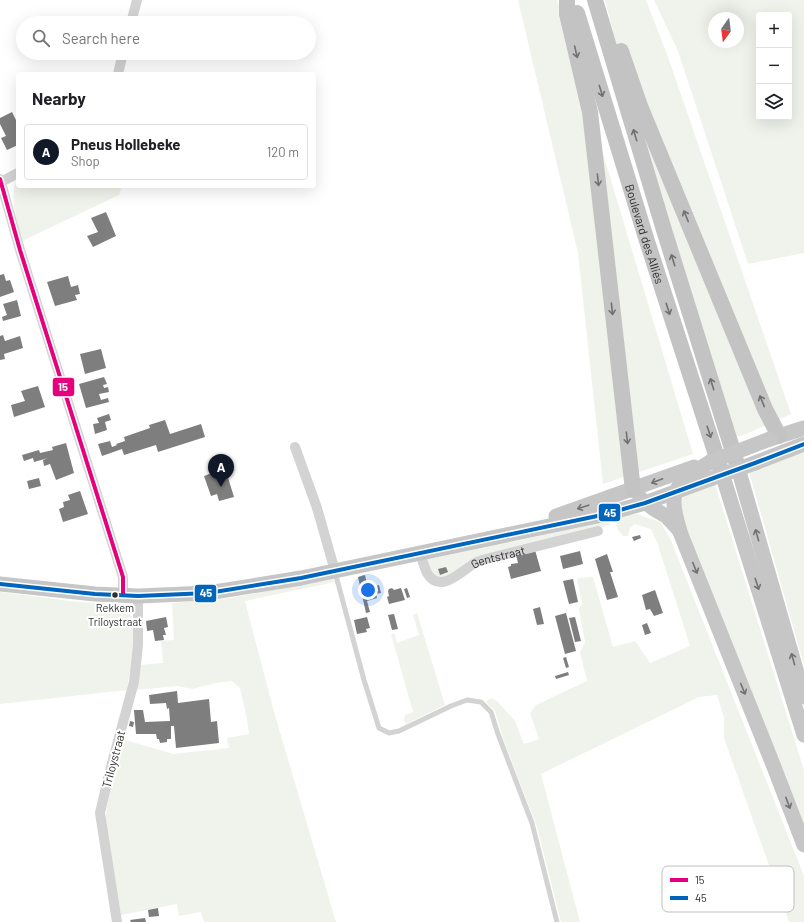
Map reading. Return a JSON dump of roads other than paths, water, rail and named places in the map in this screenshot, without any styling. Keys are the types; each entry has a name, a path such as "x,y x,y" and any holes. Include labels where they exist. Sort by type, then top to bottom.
{"highway":[{"path":"567,0 568,14 590,112 633,490"},
{"name":"Boulevard des Alliés","path":"574,0 715,464"},
{"path":"596,0 616,37 643,113 766,409 774,445"},
{"name":"Boulevard des Alliés","path":"596,0 662,223 736,461"}],"main road":[{"path":"0,584 130,596 208,593 301,578 479,540 633,490 682,483 715,464 774,445 804,428"},
{"name":"Gentstraat","path":"479,540 602,515 646,503 682,483 755,463 774,445 804,444"},
{"path":"736,461 804,697"},
{"path":"715,464 804,735"},
{"path":"682,483 674,503 680,532 804,845"},
{"path":"633,490 646,503 666,516 680,532"}],"street":[{"path":"133,16 137,0"},
{"path":"118,72 121,60"},
{"path":"1,180 16,174"},
{"name":"Triloystraat","path":"1,180 17,239 130,596 138,645 134,682 100,813 100,823 117,922"},
{"path":"295,447 317,508 335,571"},
{"name":"Gentstraat","path":"420,552 431,579 442,583 450,580 475,563 486,558 598,531"}],"lane":[{"path":"335,571 364,680 379,728 390,733 399,731 441,712 450,706 467,700 481,702 492,712 498,734 532,822 557,922"}],"place":[{"name":"Pneus Hollebeke","path":"221,487"},
{"name":"Rekkem Triloystraat","path":"115,595"}]}
